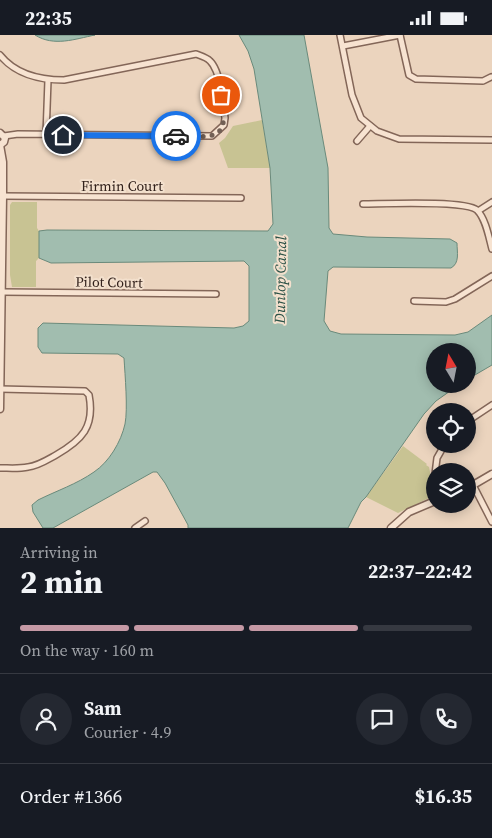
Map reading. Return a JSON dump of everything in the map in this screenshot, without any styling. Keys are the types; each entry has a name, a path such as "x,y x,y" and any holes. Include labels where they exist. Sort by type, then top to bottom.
{"street":[{"path":"340,35 352,95 361,118 377,131 399,139 492,140"},
{"path":"342,46 400,35 409,75 416,79 483,81 491,77"},
{"path":"0,55 20,71 48,80 64,79 196,54 212,62 216,70 225,118 224,125 212,135 2,134 4,142 0,145 3,162 1,196 0,409"},
{"path":"46,135 48,80"},
{"path":"357,141 370,126"},
{"name":"Firmin Court","path":"1,196 241,198"},
{"path":"478,211 492,202"},
{"path":"362,203 460,205 472,207 478,211 482,218 492,249"},
{"path":"414,301 446,302 455,299 492,276"},
{"name":"Pilot Court","path":"2,292 216,294"},
{"path":"0,389 85,391 89,395 90,414 84,433 70,447 34,466 0,468"},
{"path":"476,416 492,405"},
{"path":"476,483 492,474"},
{"path":"476,497 492,522"},
{"path":"390,528 409,512 426,505"},
{"path":"135,528 145,521"}],"shaded area":[{"path":"262,120 270,168 228,168 219,143 233,126"},
{"path":"12,202 37,202 39,258 36,261 36,287 12,287 10,275 10,205"},
{"path":"403,446 426,463 426,499 398,513 366,497"}],"water":[{"path":"35,35 95,35 72,40 50,41"},
{"name":"Dunlop Canal","path":"239,35 304,35 328,168 329,228 333,234 367,237 450,239 457,243 457,260 451,268 333,267 328,271 324,321 330,331 341,334 455,335 468,332 492,315 492,365 476,374 476,343 426,343 426,393 447,393 434,403 426,403 426,412 361,502 348,528 188,528 165,483 157,472 153,472 53,528 43,528 33,512 32,505 38,500 74,484 105,463 114,451 123,431 126,418 126,401 124,358 118,354 42,353 38,347 38,328 43,323 234,328 243,326 249,321 249,266 244,261 51,263 39,258 39,231 268,231 273,224 270,168 254,69 248,51"}],"way so far":[{"path":"176,136 212,135 219,131 224,125 225,118 221,95"}],"route":[{"path":"63,135 176,136"}]}
